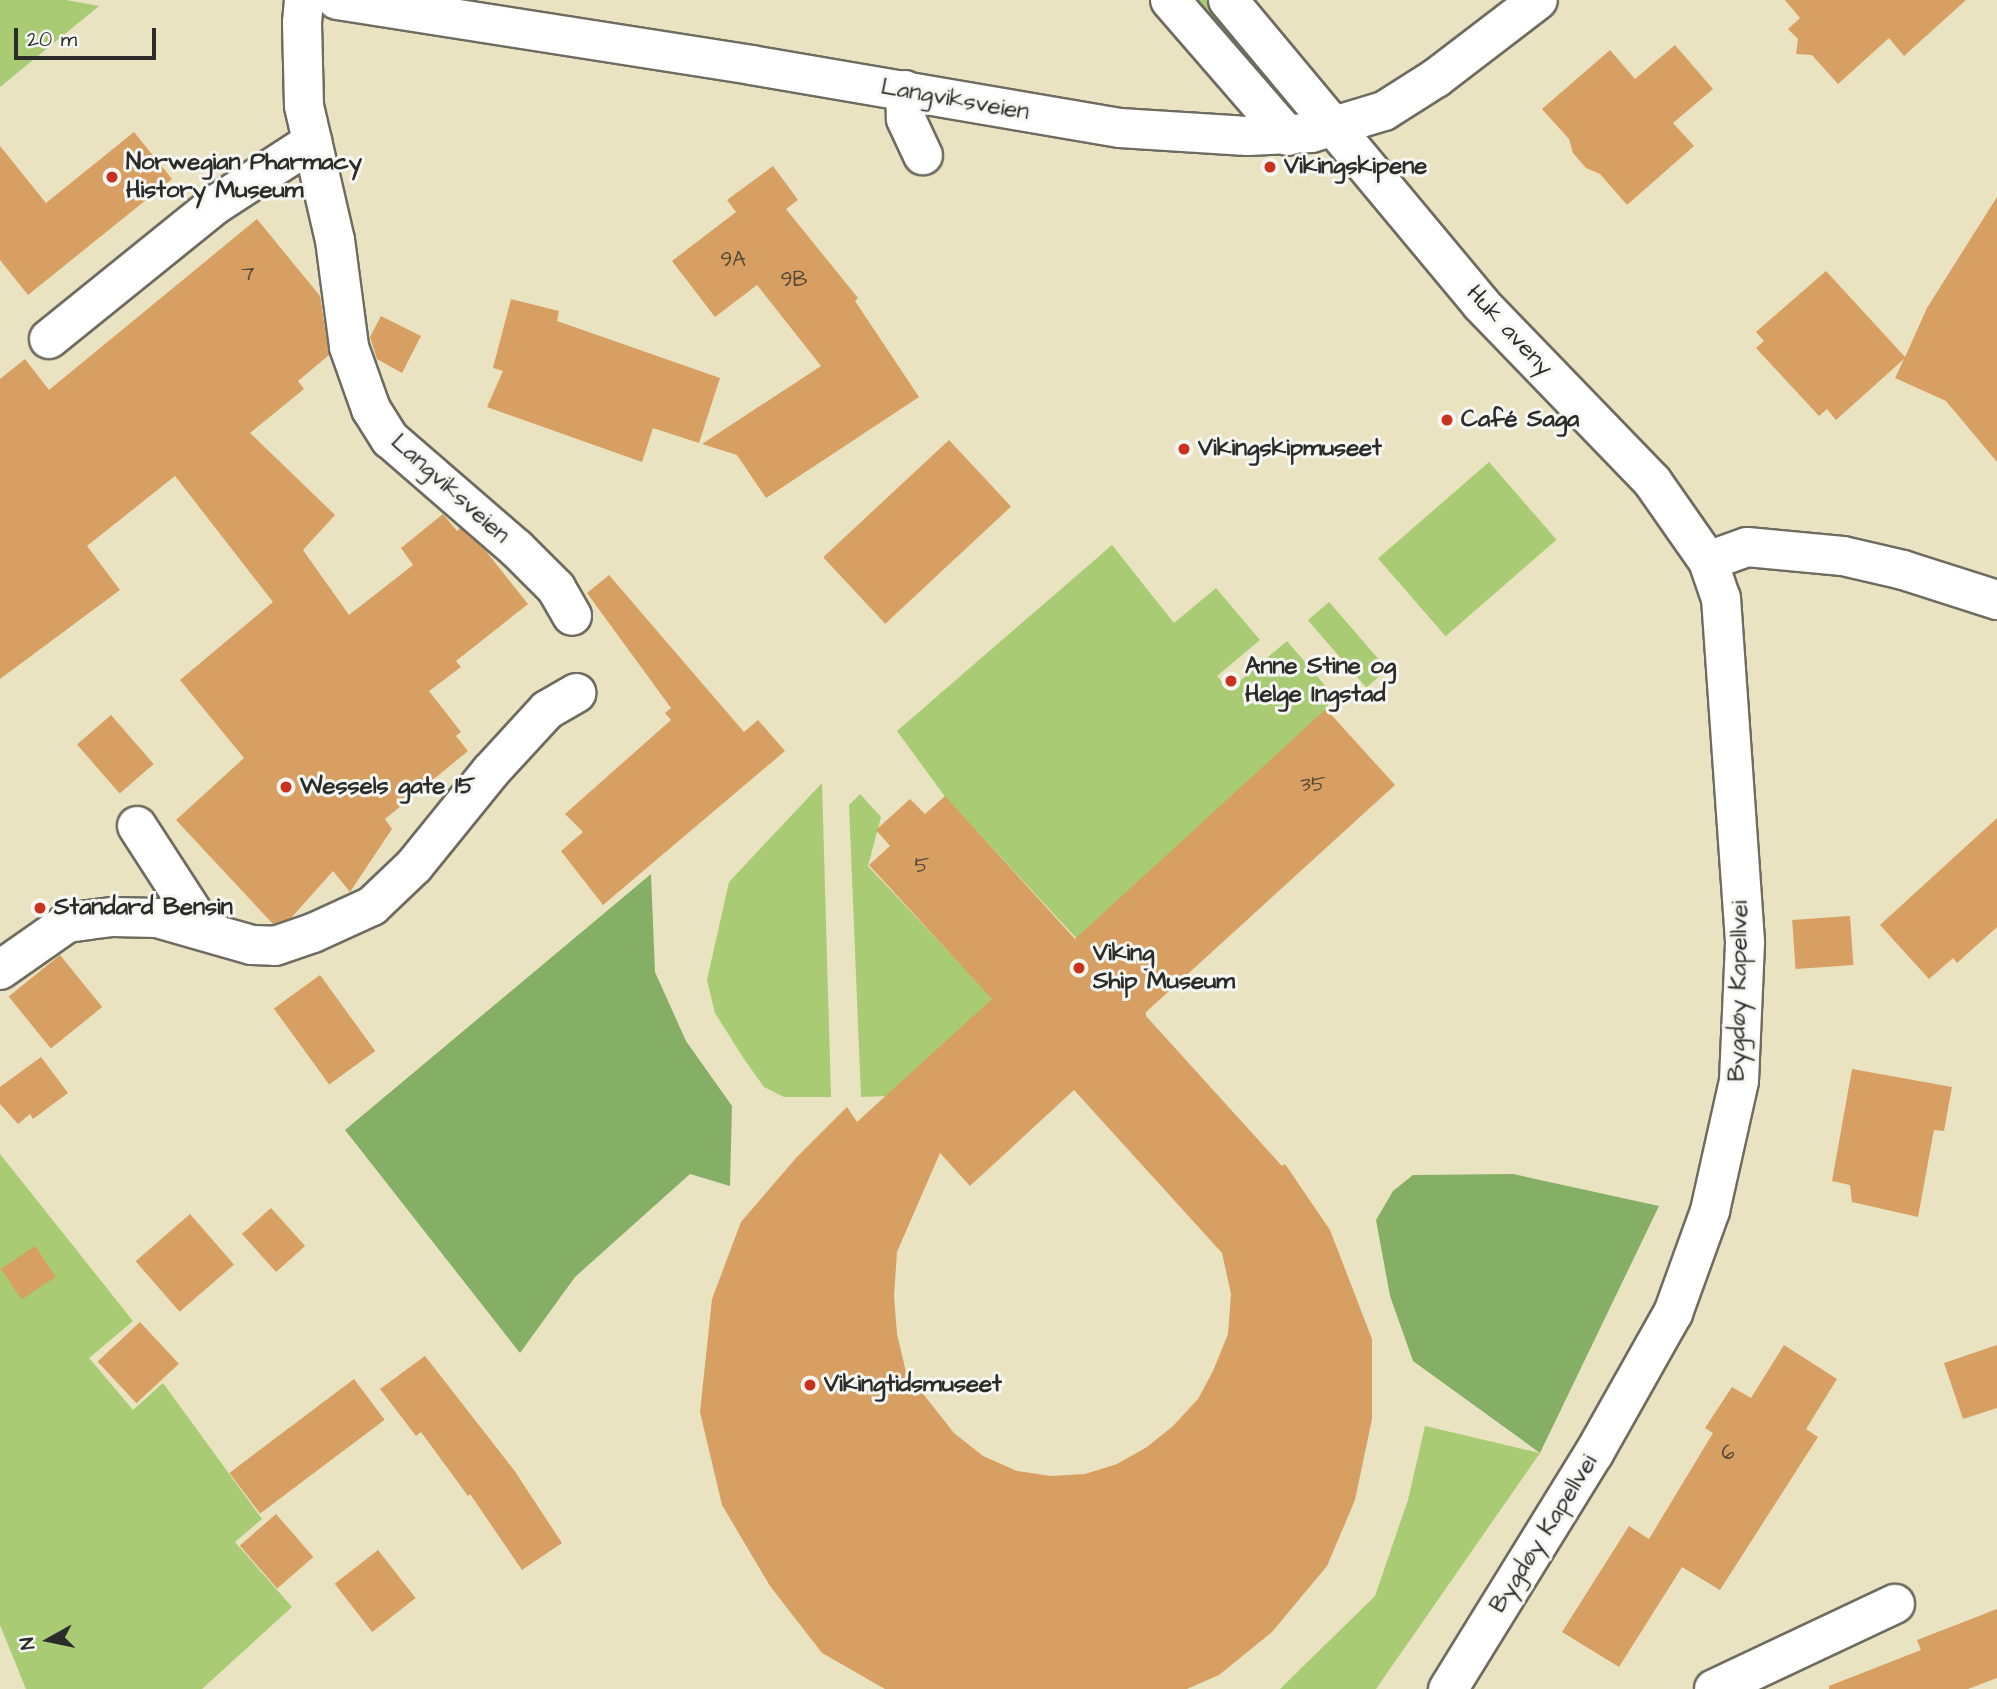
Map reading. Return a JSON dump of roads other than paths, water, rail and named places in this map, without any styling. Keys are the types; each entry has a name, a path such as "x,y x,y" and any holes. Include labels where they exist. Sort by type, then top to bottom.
{"street":[{"name":"Langviksveien","path":"304,0 302,72 312,142 335,240 349,347 371,409 390,439 516,548 556,588 572,616"},
{"name":"Langviksveien","path":"337,0 905,90 1120,128 1203,135 1288,136 1334,129 1384,111 1409,96 1538,0"},
{"path":"1170,0 1288,136"},
{"name":"Huk aveny","path":"1228,0 1481,304 1652,481 1708,561"},
{"path":"905,90 906,119 923,155"},
{"path":"49,339 215,205 312,142"},
{"path":"1708,561 1747,547 1843,556 1903,570 1997,600"},
{"name":"Bygdøy Kapellvei","path":"1448,1689 1594,1453 1673,1312 1710,1211 1740,1081 1745,943 1721,598 1708,561"},
{"path":"0,970 67,923 113,917 157,918 252,945 275,946 313,933 372,906 414,866 491,771 547,710 577,693"},
{"path":"137,826 205,931"},
{"path":"1714,1689 1895,1604"}],"place":[{"name":"Vikingskipene","path":"1270,167"},
{"name":"Norwegian Pharmacy History Museum","path":"112,177"},
{"name":"Café Saga","path":"1447,420"},
{"name":"Vikingskipmuseet","path":"1184,449"},
{"name":"Anne Stine og Helge Ingstad","path":"1231,681"},
{"name":"Wessels gate 15","path":"286,787"},
{"name":"Standard Bensin","path":"40,908"},
{"name":"Viking Ship Museum","path":"1079,968"},
{"name":"Vikingtidsmuseet","path":"810,1385"}]}
